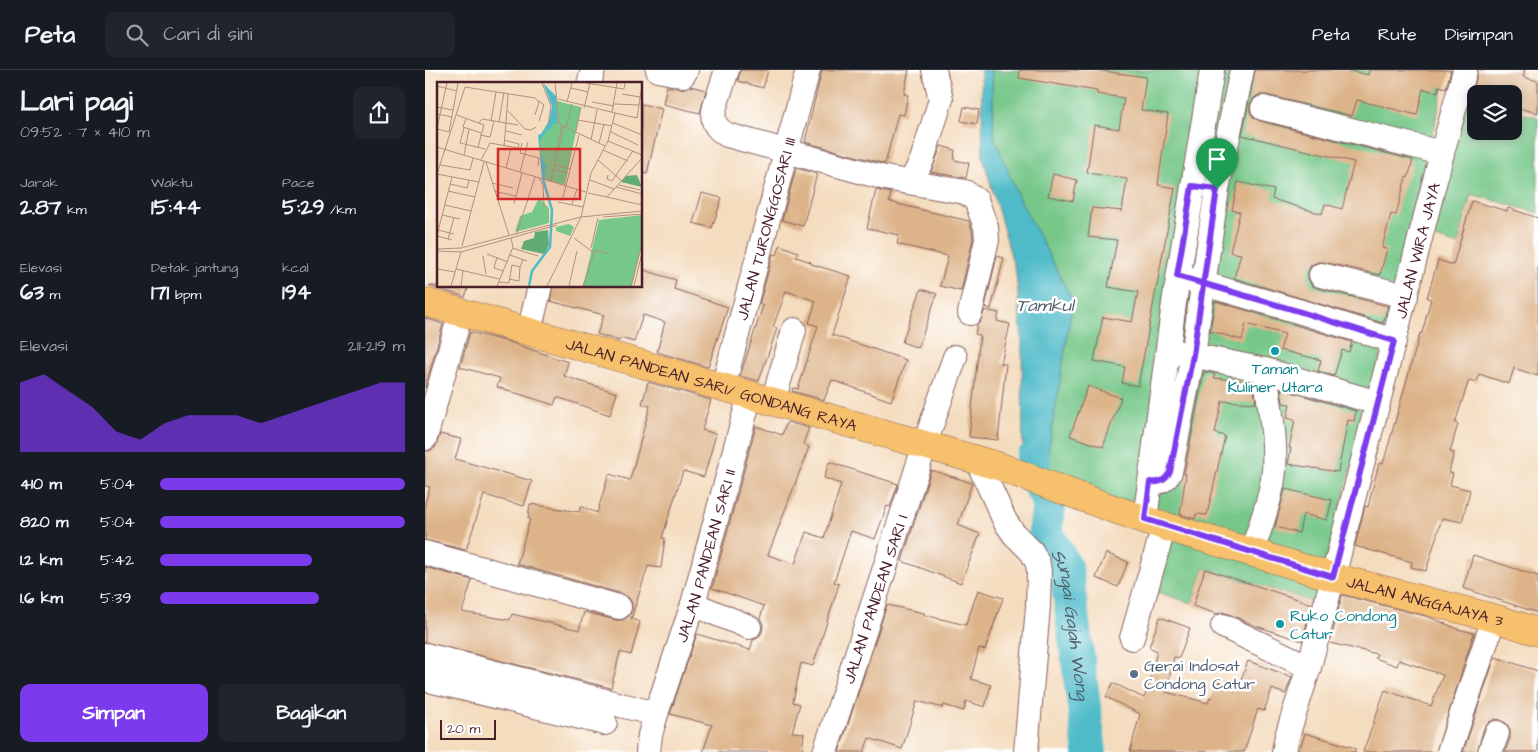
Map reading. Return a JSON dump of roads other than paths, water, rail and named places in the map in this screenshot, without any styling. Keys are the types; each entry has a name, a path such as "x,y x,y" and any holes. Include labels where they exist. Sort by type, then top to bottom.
{"main road":[{"name":"JALAN PANDEAN SARI/ GONDANG RAYA","path":"425,302 987,463"},
{"name":"JALAN ANGGAJAYA 3","path":"987,463 1108,507 1333,577 1494,618 1538,632"}],"street":[{"path":"658,70 683,75 686,70"},
{"path":"695,70 725,75 712,114 714,123 719,130 727,135 885,178 965,192 975,200 986,227 987,240 970,313"},
{"name":"JALAN TURONGGOSARI III","path":"723,387 808,70"},
{"path":"911,182 922,160 941,99 934,70"},
{"path":"1132,638 1155,522 1150,482 1160,398 1177,276 1212,70"},
{"path":"1150,482 1157,483 1165,479 1170,472 1193,355 1217,189 1242,70"},
{"name":"JALAN WIRA JAYA","path":"1284,752 1333,577 1465,70"},
{"path":"1208,93 1235,100"},
{"path":"1263,108 1442,153"},
{"path":"1192,186 1217,189"},
{"path":"1321,275 1406,296"},
{"path":"1177,276 1394,341"},
{"path":"529,332 540,288"},
{"path":"425,438 461,312"},
{"name":"JALAN PANDEAN SARI II","path":"648,752 650,735 656,714 761,398 794,330"},
{"path":"1168,350 1265,370 1378,403"},
{"name":"JALAN PANDEAN SARI I","path":"825,752 955,357"},
{"path":"1252,552 1274,470 1273,425 1265,370"},
{"path":"987,463 1005,521 1014,534 1032,552 1038,564 1038,606 1026,752"},
{"path":"425,553 619,607"},
{"path":"693,604 749,627"},
{"path":"1449,752 1494,618"},
{"path":"1223,626 1309,667"},
{"path":"425,654 656,714"},
{"path":"425,679 605,723"}],"water":[{"name":"Tamkul","path":"981,70 992,70 994,136 1017,194 1073,301 1040,503 1023,491 1022,338 1016,273 983,157"}],"waterway":[{"name":"Sungai Gajah Wong","path":"1033,459 1034,477 1050,502 1045,530 1066,569 1090,752"}],"place":[{"name":"Taman Kuliner Utara","path":"1275,351"},
{"name":"Ruko Condong Catur","path":"1280,624"},
{"name":"Gerai Indosat Condong Catur","path":"1134,674"}]}
